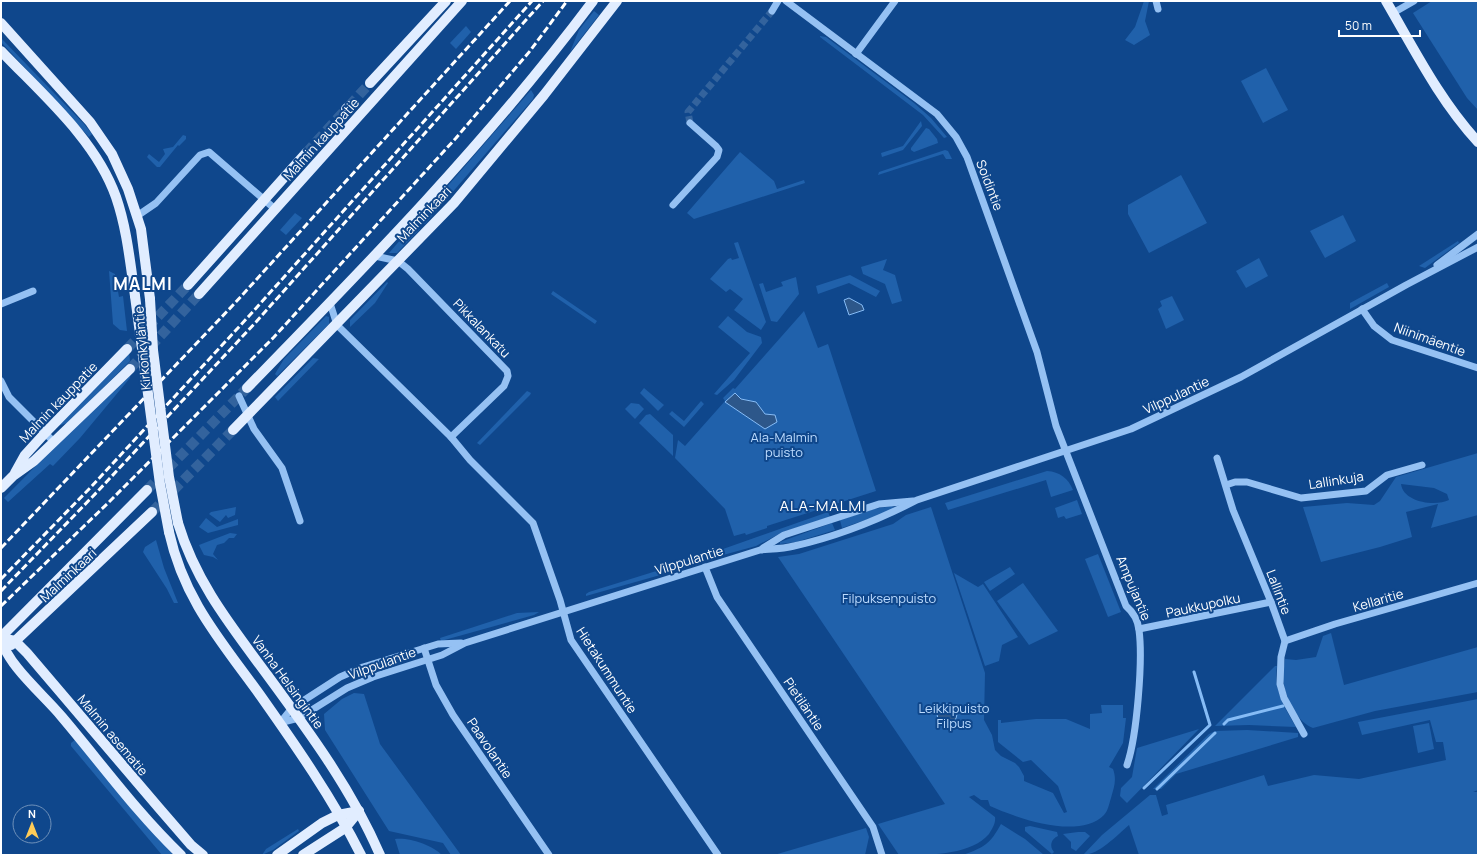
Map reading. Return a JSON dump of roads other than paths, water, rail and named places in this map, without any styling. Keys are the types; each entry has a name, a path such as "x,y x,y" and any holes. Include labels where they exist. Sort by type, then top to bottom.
{"main road":[{"path":"370,83 446,1"},
{"name":"Malmin kauppatie","path":"199,294 462,1"},
{"name":"Malminkaari","path":"247,388 412,217 540,70 593,1"},
{"name":"Malminkaari","path":"233,430 454,203 544,96 617,1"},
{"path":"1386,1 1458,119 1478,142"},
{"name":"Kirkonkyläntie","path":"1,24 63,91 102,138 112,154 128,190 144,242 153,321 153,350 169,477 178,523"},
{"name":"Kirkonkyläntie","path":"1,51 58,110 85,141 97,160 115,195 122,216 133,279 160,484 169,532 181,573 198,609 279,723"},
{"name":"Malmin kauppatie","path":"188,285 306,153"},
{"name":"Malmin kauppatie","path":"13,476 25,455 127,349"},
{"name":"Malmin kauppatie","path":"1,488 13,476 34,461 130,369"},
{"name":"Malminkaari","path":"1,638 147,490"},
{"name":"Malminkaari","path":"3,653 152,512"},
{"name":"Vanha Helsingintie","path":"178,523 190,559 206,589 292,708 341,780 359,811 380,855"},
{"path":"1,638 15,641"},
{"name":"Malmin asematie","path":"1,638 3,653 63,718 181,855"},
{"name":"Malmin asematie","path":"15,641 163,814 202,855"},
{"path":"279,723 292,740 361,855"},
{"path":"277,855 322,823 338,815 359,811"},
{"path":"303,855 345,828 359,811"}],"street":[{"path":"772,11 778,1"},
{"name":"Soidintie","path":"786,1 937,114 956,137 967,157 1037,352 1056,426 1066,451"},
{"path":"856,54 895,1"},
{"path":"1393,13 1414,1"},
{"path":"673,205 717,158 718,153 716,146 690,123"},
{"path":"137,216 151,208 200,155 205,152 214,154 275,209"},
{"name":"Vilppulantie","path":"1427,273 1478,234"},
{"name":"Vilppulantie","path":"279,723 299,718 347,688 373,677 442,655 464,643 760,550 793,546 838,532 886,516 918,500 1131,429 1189,403 1241,377 1427,273 1478,247"},
{"path":"375,256 398,261"},
{"name":"Pikkalankatu","path":"398,261 507,371 508,376 504,386 451,437"},
{"path":"1,304 32,291"},
{"path":"330,303 336,325 451,437"},
{"name":"Niinimäentie","path":"1362,309 1374,326 1392,340 1478,368"},
{"path":"1,381 9,397 54,442"},
{"path":"239,396 254,429 282,468 300,521"},
{"name":"Hietakummuntie","path":"451,437 470,460 533,523 538,533 560,600 562,612 571,640 718,855"},
{"name":"Ampujantie","path":"1066,451 1126,606 1132,612 1139,629 1140,661 1136,709 1131,753 1127,765"},
{"name":"Lallintie","path":"1217,458 1233,510 1271,602 1285,641"},
{"name":"Lallinkuja","path":"1226,485 1235,482 1247,482 1301,498 1366,491 1387,475 1422,465"},
{"name":"Vilppulantie","path":"760,550 784,534 879,504 918,500"},
{"name":"Pietiläntie","path":"706,567 717,597 873,827 882,855"},
{"name":"Kellaritie","path":"1285,641 1335,624 1478,584"},
{"name":"Paukkupolku","path":"1139,629 1271,602"},
{"path":"1285,641 1281,657 1280,684 1284,698 1304,734"},
{"name":"Vilppulantie","path":"279,723 292,708 340,677 363,667 438,644 464,643"},
{"name":"Paavolantie","path":"424,648 436,685 453,715 549,855"}],"waterway":[{"path":"1144,788 1210,725 1194,672"},
{"path":"1224,724 1228,720 1283,706"},
{"path":"1157,789 1215,733"}],"tunnel":[{"path":"690,123 688,112 772,11"},
{"path":"349,106 370,83"},
{"path":"306,153 346,109"},
{"path":"127,349 188,285"},
{"path":"130,369 199,294"},
{"path":"147,490 247,388"},
{"path":"152,512 233,430"}],"railway":[{"path":"1,548 235,303 510,1"},
{"path":"1,579 91,487 249,316 532,1"},
{"path":"1,591 97,492 256,322 543,1"},
{"path":"1,606 108,503 274,337 456,138 530,51 567,1"}],"district":[{"name":"MALMI","path":"143,283"},
{"name":"ALA-MALMI","path":"823,505"}],"park label":[{"name":"Ala-Malmin puisto","path":"784,444"},
{"name":"Filpuksenpuisto","path":"889,598"},
{"name":"Leikkipuisto Filpus","path":"954,716"}]}
